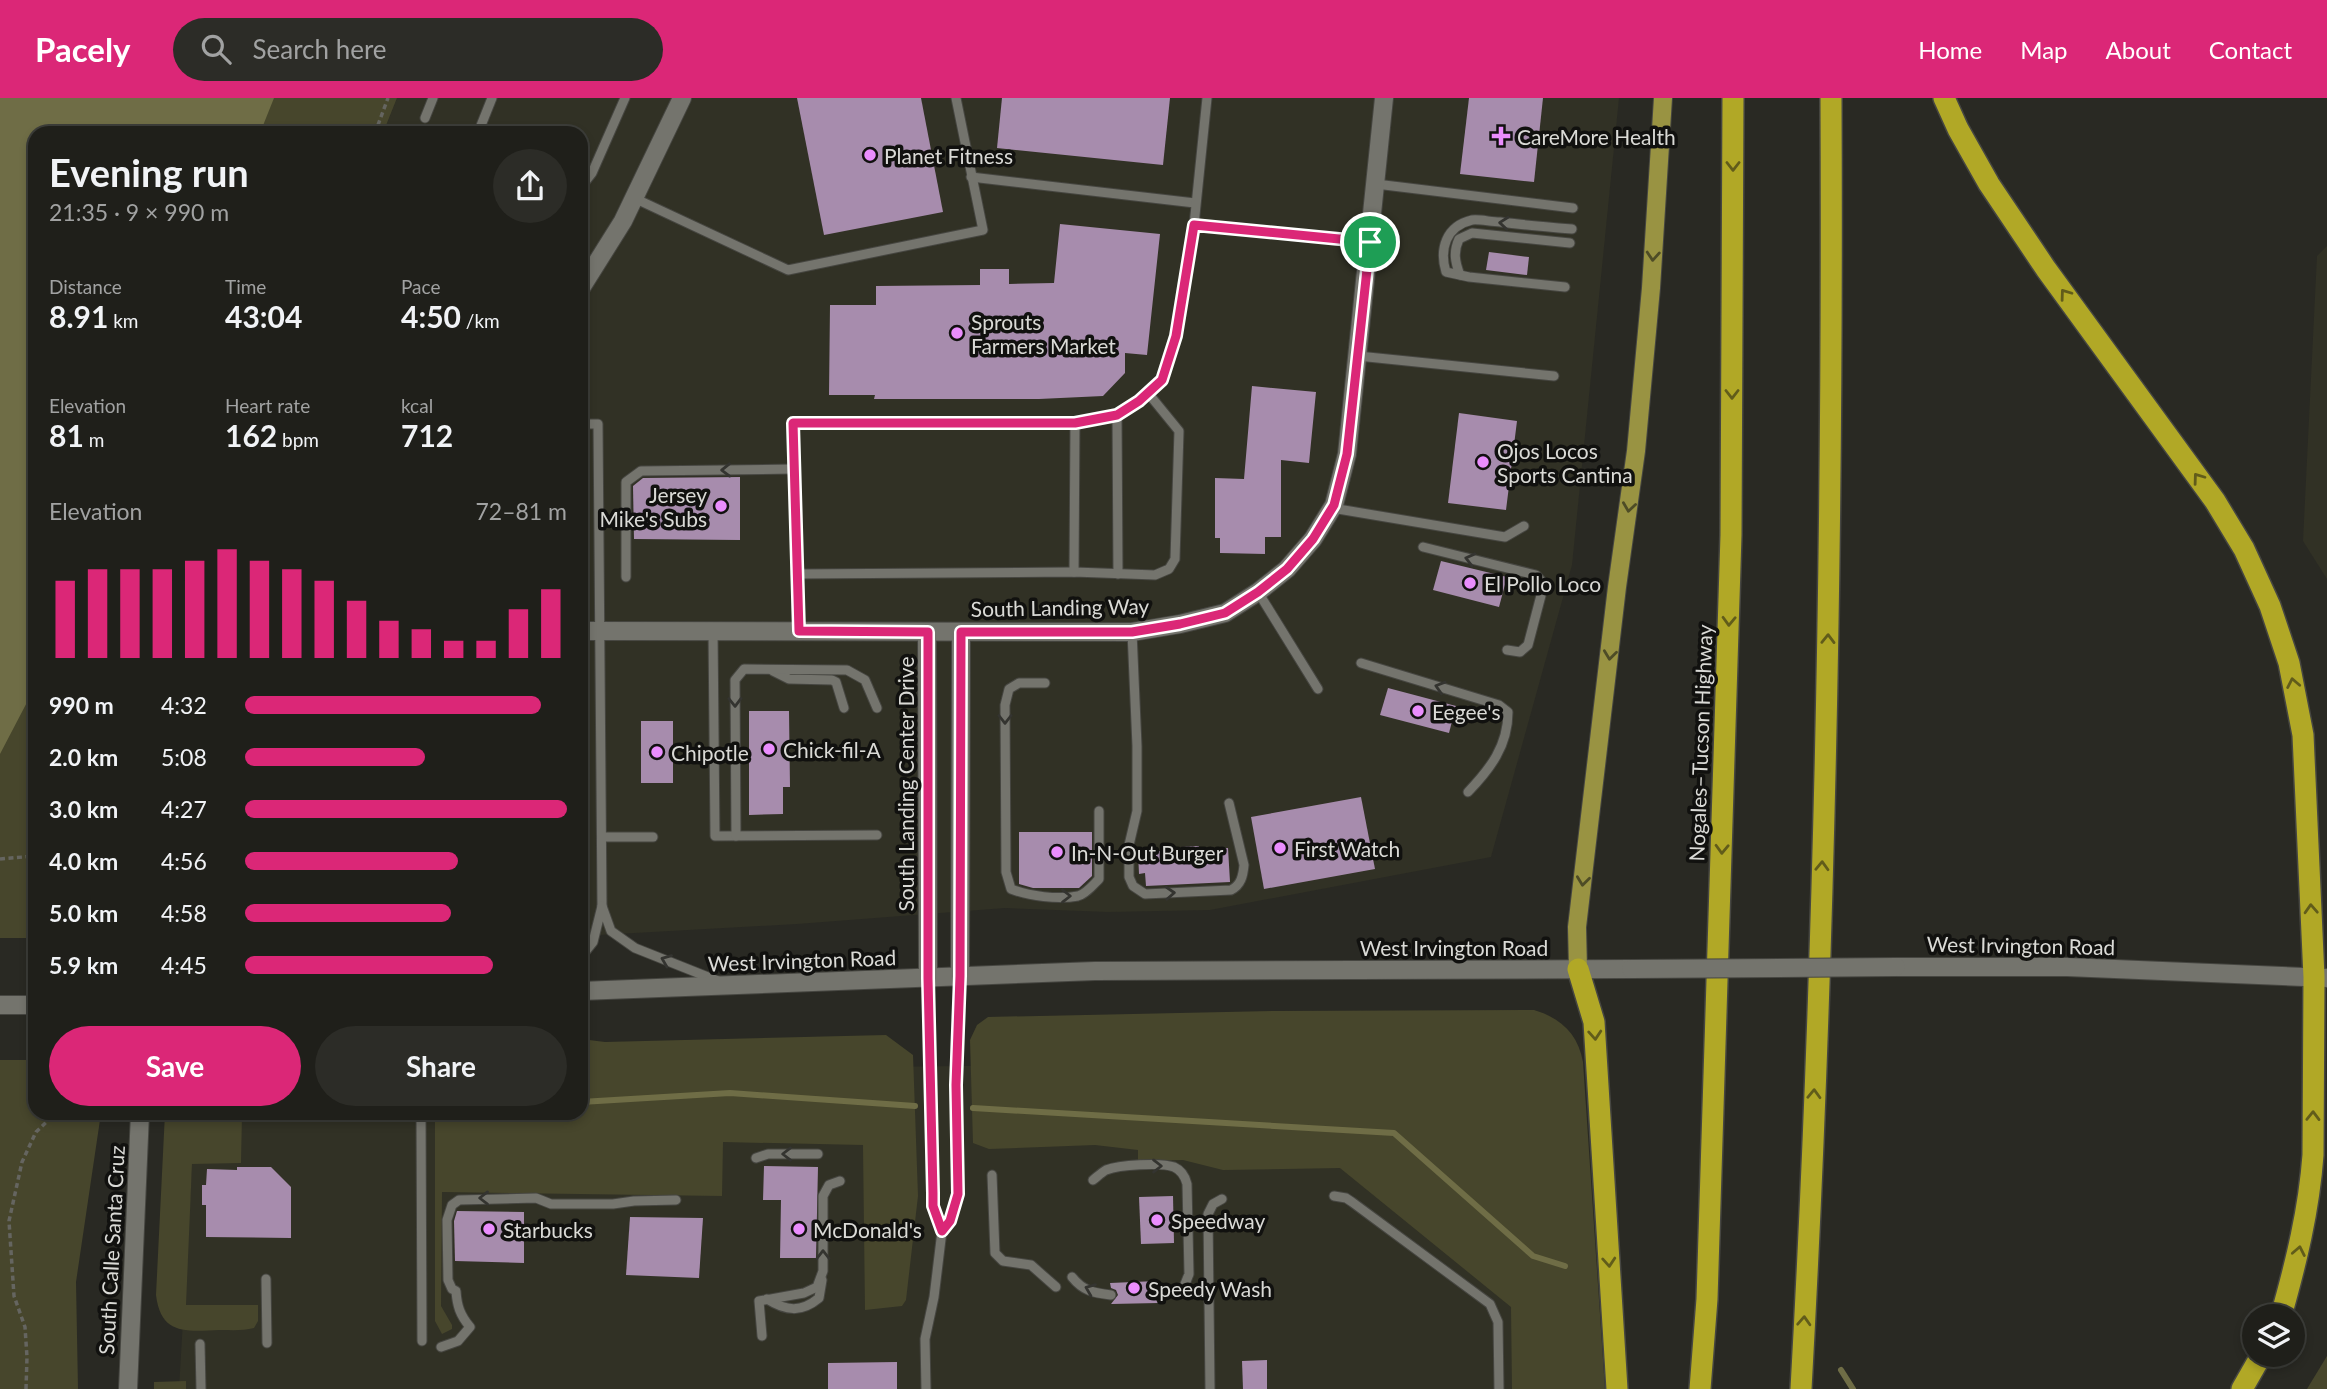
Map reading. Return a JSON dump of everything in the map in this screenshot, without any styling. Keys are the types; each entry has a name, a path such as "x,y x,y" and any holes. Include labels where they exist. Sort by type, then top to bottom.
{"highway":[{"name":"Nogales–Tucson Highway","path":"1700,1389 1708,1286 1731,549 1733,98"},
{"path":"1801,1389 1817,1022 1827,660 1832,312 1831,98"},
{"path":"1944,98 1958,129 1996,194 2046,269 2215,500 2244,550 2270,606 2289,663 2303,736 2320,978 2311,1184 2297,1260 2284,1304"},
{"path":"1578,969 1594,1022 1617,1389"},
{"path":"2242,1389 2255,1367"}],"main road":[{"path":"1578,969 1577,928 1617,587 1636,451 1651,288 1663,98"}],"street":[{"path":"588,277 623,221 682,98"},
{"name":"South Landing Way","path":"588,631 1132,632 1225,613 1258,592 1287,569 1313,539 1332,508 1347,454 1384,98"},
{"name":"South Landing Center Drive","path":"928,632 928,978"},
{"path":"960,976 961,632"},
{"name":"West Irvington Road","path":"588,991 1108,971 2067,967 2320,978"},
{"path":"0,1005 28,1005"},
{"name":"South Calle Santa Cruz","path":"128,1389 140,1120"}],"lane":[{"path":"425,118 433,98"},
{"path":"481,126 492,98"},
{"path":"588,178 625,98"},
{"path":"634,198 788,270 983,230 956,98"},
{"path":"799,631 793,423 1075,423 1117,415 1162,380 1176,336 1194,225 1207,98"},
{"path":"971,177 1195,203"},
{"path":"1376,184 1573,208"},
{"path":"1564,287 1446,272 1442,259 1443,248 1447,236 1457,226 1473,220 1572,229"},
{"path":"1194,225 1370,242"},
{"path":"1460,275 1454,248 1459,239 1472,233 1570,243"},
{"path":"1358,356 1554,376"},
{"path":"796,574 1074,572 1155,575 1169,569 1175,559 1179,430 1148,393"},
{"path":"1117,415 1118,574"},
{"path":"1074,572 1075,423"},
{"path":"588,424 598,424 602,837 602,906 593,942 588,948"},
{"path":"626,577 626,482 640,471 794,469"},
{"path":"1332,508 1505,537 1524,526"},
{"path":"1423,547 1536,575 1544,584 1528,645 1520,652 1507,650"},
{"path":"1258,592 1318,689"},
{"path":"713,631 715,836 877,835"},
{"path":"1132,632 1137,746 1137,811 1129,845 1129,877 1133,886 1145,894 1231,890 1237,887 1241,882 1244,865 1229,803"},
{"path":"1361,663 1499,705 1508,712 1508,724 1500,752 1488,772 1468,792"},
{"path":"736,836 735,680 744,669 847,670 865,680 877,708"},
{"path":"770,669 789,679 836,682 844,708"},
{"path":"1045,683 1018,683 1009,689 1005,705 1006,872 1011,889 1028,896 1079,896 1091,888 1099,878 1100,811"},
{"path":"602,837 653,836"},
{"path":"602,906 611,931 635,948 729,985"},
{"path":"942,1231 950,1221 958,1194 956,1085 960,976"},
{"path":"926,1389 925,1339 934,1297 942,1231 933,1206 928,978"},
{"path":"421,1120 422,1341"},
{"path":"756,1158 768,1154 818,1154"},
{"path":"1093,1181 1107,1170 1124,1166 1167,1165 1180,1170 1185,1177 1189,1274 1183,1289 1158,1293"},
{"path":"992,1175 995,1253 1008,1263 1024,1263 1036,1268 1056,1287"},
{"path":"762,1336 763,1300 811,1291 822,1278 823,1196 829,1185 840,1181"},
{"path":"1334,1196 1352,1202 1490,1304 1498,1322 1499,1389"},
{"path":"441,1347 458,1341 470,1326 458,1308 456,1291 448,1280 447,1220 452,1205 459,1200 536,1198 551,1204 613,1204 676,1200"},
{"path":"1210,1389 1208,1214 1213,1204 1222,1199"},
{"path":"1072,1277 1085,1290 1111,1295"},
{"path":"266,1279 267,1343"},
{"path":"200,1344 201,1389"}],"path":[{"path":"378,126 388,98"},
{"path":"0,859 28,857"},
{"path":"26,1389 25,1327 14,1296 9,1221 22,1162 36,1132 49,1120"}],"shaded area":[{"path":"0,98 397,98 386,126 28,126 28,938 0,938"},
{"path":"0,98 274,98 263,126 28,126 28,700 0,754"},
{"path":"397,98 1619,98 1572,565 1491,857 1210,910 1108,912 1005,908 797,924 588,936 588,126 386,126"},
{"path":"2327,246 2327,579 2303,541 2317,256"},
{"path":"1534,1010 1544,1013 1567,1028 1577,1043 1583,1062 1605,1389 1512,1389 1511,1307 1340,1168 1223,1170 1183,1160 1138,1161 1138,1150 1095,1145 989,1149 973,1143 970,1040 977,1025 988,1017 1275,1011"},
{"path":"886,1035 913,1055 918,1196 906,1300 902,1306 865,1310 863,1145 723,1142 722,1196 442,1192 441,1306 452,1329 442,1334 435,1321 435,1120 588,1120 588,1040 605,1042"},
{"path":"1491,1059 1547,1389 179,1389 195,1120 588,1120 588,1071"},
{"path":"0,1060 28,1060 28,1120 100,1120 76,1282 78,1389 0,1389"},
{"path":"165,1120 242,1120 241,1163 192,1164 186,1305 258,1305 258,1321 254,1328 237,1330 197,1331 177,1328 163,1318 156,1295"},
{"path":"2327,1356 2327,1389 2307,1389"},
{"path":"186,1381 186,1389 154,1389 154,1382"}],"building":[{"name":"Planet Fitness","path":"797,98 921,98 943,212 824,235"},
{"path":"1002,98 1170,98 1163,165 997,148"},
{"name":"CareMore Health","path":"1469,98 1543,98 1534,182 1460,174"},
{"path":"1060,224 1160,234 1147,355 1125,353 1125,373 1103,396 1039,399 874,399 875,395 829,395 830,305 876,305 876,286 980,285 980,269 1009,269 1009,284 1054,283"},
{"path":"1489,252 1529,257 1527,275 1486,270"},
{"path":"1252,386 1316,392 1309,463 1281,460 1281,537 1265,537 1265,554 1220,553 1220,538 1215,538 1215,478 1244,479"},
{"name":"Ojos Locos Sports Cantina","path":"1459,413 1517,421 1506,510 1448,503"},
{"path":"740,477 740,540 634,539 633,486 643,478"},
{"name":"El Pollo Loco","path":"1441,561 1507,577 1499,607 1433,590"},
{"name":"Eegee's","path":"1388,688 1456,706 1449,733 1380,715"},
{"name":"Chick-fil-A","path":"749,711 789,711 790,787 783,787 783,814 749,815"},
{"name":"Chipotle","path":"641,721 673,721 673,783 641,783"},
{"path":"1361,797 1375,869 1264,889 1251,817"},
{"name":"In-N-Out Burger","path":"1019,832 1092,832 1092,876 1079,888 1033,888 1019,884"},
{"path":"1199,846 1199,850 1228,848 1230,882 1146,886 1145,873 1139,874 1138,852 1181,850 1181,847"},
{"name":"McDonald's","path":"764,1166 818,1167 816,1258 780,1258 781,1200 763,1200"},
{"path":"237,1167 271,1167 291,1187 291,1238 206,1237 206,1205 202,1205 202,1185 206,1185 207,1169 237,1170"},
{"name":"Speedway","path":"1173,1196 1174,1243 1141,1244 1139,1197"},
{"name":"Starbucks","path":"457,1211 524,1212 524,1263 455,1261 454,1221"},
{"path":"630,1217 703,1218 699,1278 626,1275"},
{"name":"Speedy Wash","path":"1157,1281 1158,1286 1151,1293 1158,1303 1111,1304 1118,1295 1110,1283"},
{"path":"1267,1360 1267,1389 1243,1389 1242,1361"},
{"path":"897,1362 897,1389 828,1389 828,1363"}],"waterway":[{"path":"588,1102 730,1093 915,1106"},
{"path":"973,1108 1394,1133 1533,1256 1565,1266"},
{"path":"1841,1370 1853,1389"}],"place":[{"name":"CareMore Health","path":"1501,136"},
{"name":"Planet Fitness","path":"870,155"},
{"name":"Sprouts Farmers Market","path":"957,333"},
{"name":"Ojos Locos Sports Cantina","path":"1483,462"},
{"name":"Jersey Mike's Subs","path":"721,506"},
{"name":"El Pollo Loco","path":"1470,583"},
{"name":"Eegee's","path":"1418,711"},
{"name":"Chick-fil-A","path":"769,749"},
{"name":"Chipotle","path":"657,752"},
{"name":"First Watch","path":"1280,848"},
{"name":"In-N-Out Burger","path":"1057,852"},
{"name":"Speedway","path":"1157,1220"},
{"name":"Starbucks","path":"489,1229"},
{"name":"McDonald's","path":"799,1229"},
{"name":"Speedy Wash","path":"1134,1288"}],"route":[{"path":"1194,225 1370,242 1347,454 1334,505 1313,539 1287,569 1225,613 1180,624 1132,632 961,632 960,976 956,1085 958,1194 950,1221 942,1231 933,1206 928,978 928,632 799,631 793,423 1075,423 1117,415 1139,401 1162,380 1176,336 1194,225"}]}
